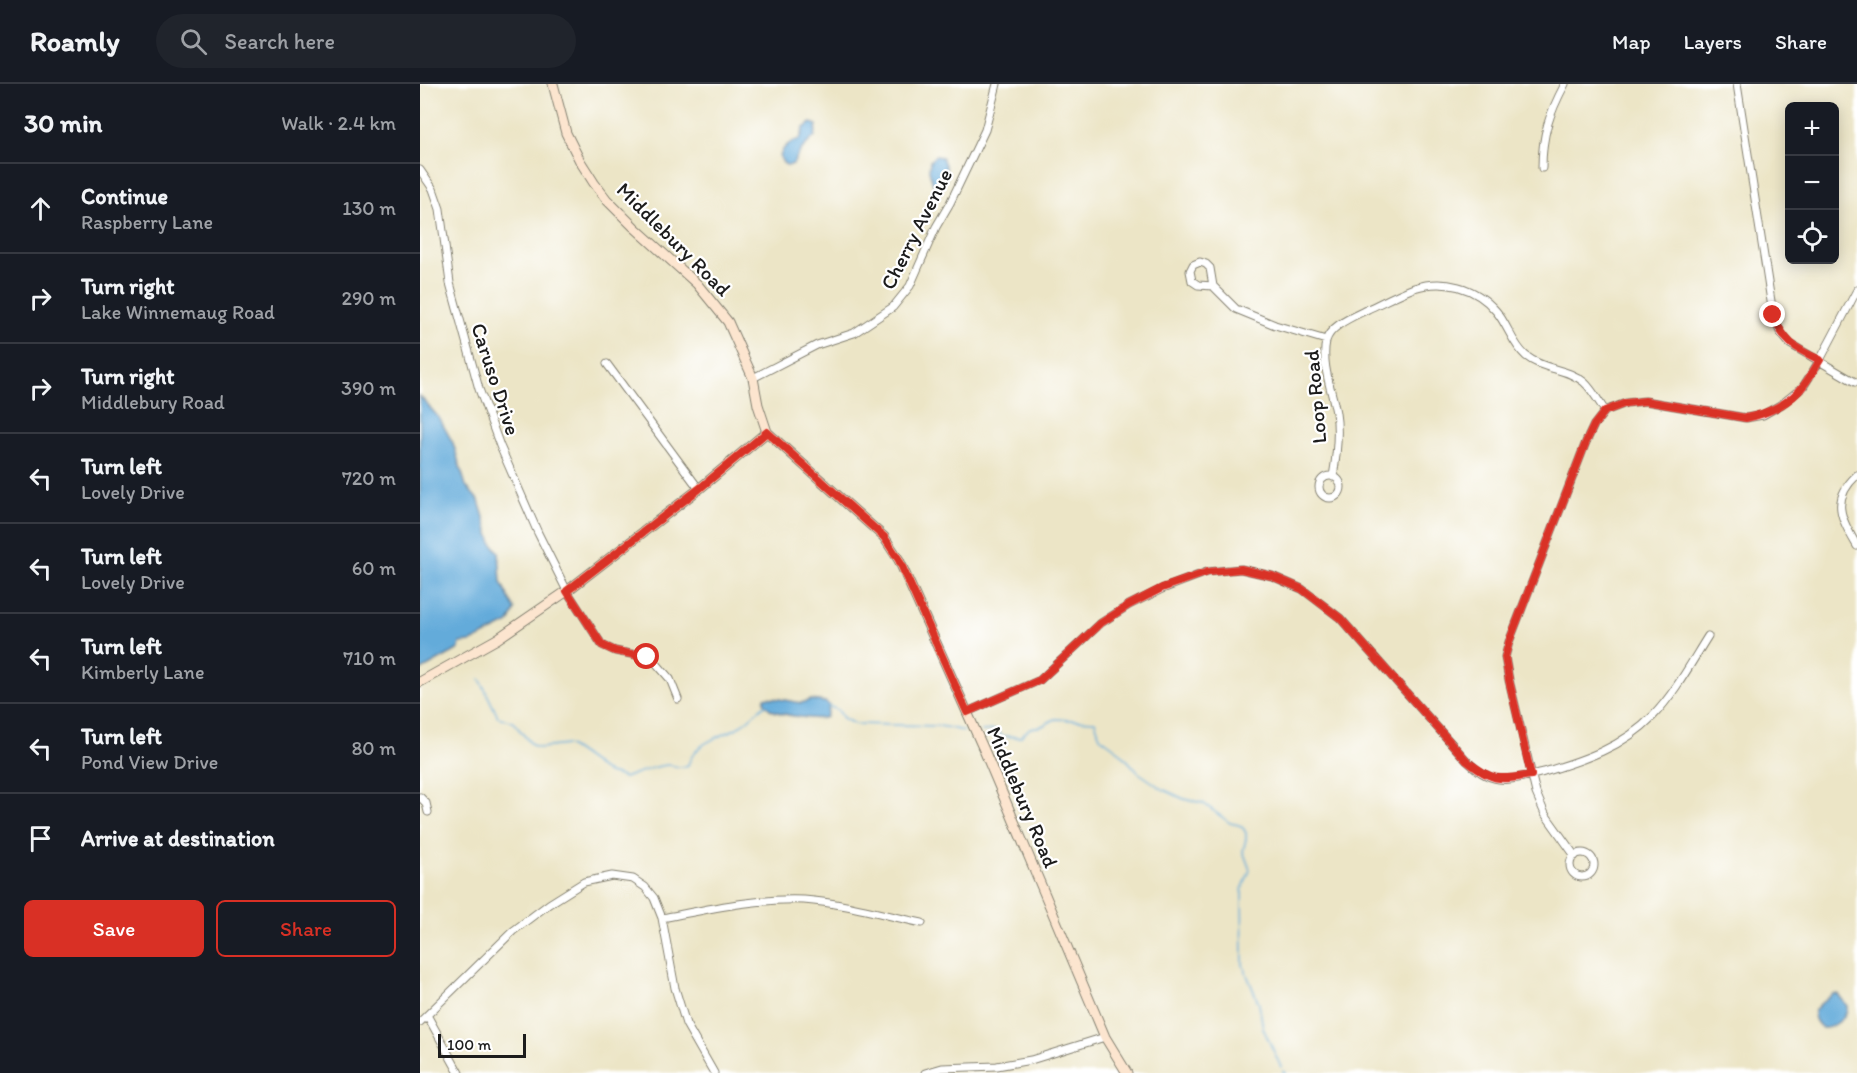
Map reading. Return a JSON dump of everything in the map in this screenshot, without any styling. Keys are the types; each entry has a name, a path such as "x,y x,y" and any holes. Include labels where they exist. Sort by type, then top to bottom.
{"street":[{"name":"Middlebury Road","path":"553,84 566,133 594,183 607,200 634,227 697,284 728,322 753,378 758,405 767,432 884,537 899,560 967,712 1105,1036 1127,1073"},
{"name":"Cherry Avenue","path":"753,378 817,345 854,333 893,307 910,286 936,227 985,130 997,84"},
{"path":"1542,168 1542,144 1550,116 1565,84"},
{"path":"1737,84 1773,315 1780,332 1790,344 1855,382"},
{"name":"Caruso Drive","path":"420,170 433,189 440,209 450,283 481,395 533,522 567,591 602,645 615,651 647,657 656,663 670,679 678,699"},
{"name":"Loop Road","path":"1333,477 1336,415 1326,365 1326,340 1336,327 1344,322 1415,288 1435,284 1454,285 1486,300 1525,355 1535,362 1574,375 1585,383 1605,411"},
{"path":"1213,286 1236,309 1275,325 1326,340"},
{"path":"1575,856 1545,814 1536,794 1505,657 1513,631 1594,425 1605,411 1626,403 1645,401 1746,418 1763,415 1782,404 1803,387 1857,290"},
{"path":"607,364 699,489"},
{"path":"420,682 497,639 567,591 699,489 767,432"},
{"path":"1857,475 1847,484 1839,501 1842,520 1857,546"},
{"path":"967,712 1040,680 1101,623 1129,605 1162,588 1208,572 1241,569 1272,576 1302,589 1340,618 1467,761 1483,774 1500,779 1531,775 1582,761 1635,733 1671,694 1707,636"},
{"path":"420,797 426,803 428,812"},
{"path":"420,1022 513,931 549,904 584,882 612,876 633,879 645,887 654,898 662,918 675,988 686,1024 714,1073"},
{"path":"662,918 733,904 806,900 922,923"},
{"path":"427,1015 459,1073"},
{"path":"925,1073 942,1068 997,1066 1031,1060 1105,1036"}],"water":[{"path":"811,123 817,125 815,136 801,150 793,164 788,166 783,163 780,157 785,147 800,139 804,128"},
{"path":"935,156 942,157 946,168 946,180 940,186 933,185 929,170 930,161"},
{"path":"420,396 439,418 453,443 466,486 479,501 492,543 499,552 501,582 515,610 509,623 471,642 460,643 459,649 420,671"},
{"path":"768,697 801,703 811,700 825,702 829,705 826,717 799,717 770,709 764,702"},
{"path":"1833,994 1838,994 1847,1006 1847,1011 1837,1023 1822,1028 1814,1017 1814,1013 1819,1005"}],"waterway":[{"path":"480,679 498,717 513,722 532,745 540,748 567,745 606,772 624,778 659,766 688,765 691,757 702,746 737,728 767,705"},
{"path":"828,706 838,710 843,718 854,724 940,726 964,731"},
{"path":"982,731 996,730 1002,736 1020,737 1030,728 1042,726 1055,719 1095,721 1100,737 1118,750 1139,773 1164,790 1184,799 1203,803 1230,823 1243,828 1246,833 1243,851 1250,870 1242,890 1243,965 1259,1004 1263,1028 1281,1067"}],"route":[{"path":"647,657 615,651 602,645 567,591 699,489 767,432 884,537 899,560 967,712 1040,680 1101,623 1129,605 1162,588 1208,572 1241,569 1272,576 1302,589 1340,618 1467,761 1483,774 1500,779 1531,775 1505,657 1594,425 1605,411 1626,403 1645,401 1746,418 1763,415 1782,404 1803,387 1820,360 1790,344 1780,332 1773,315"}]}
